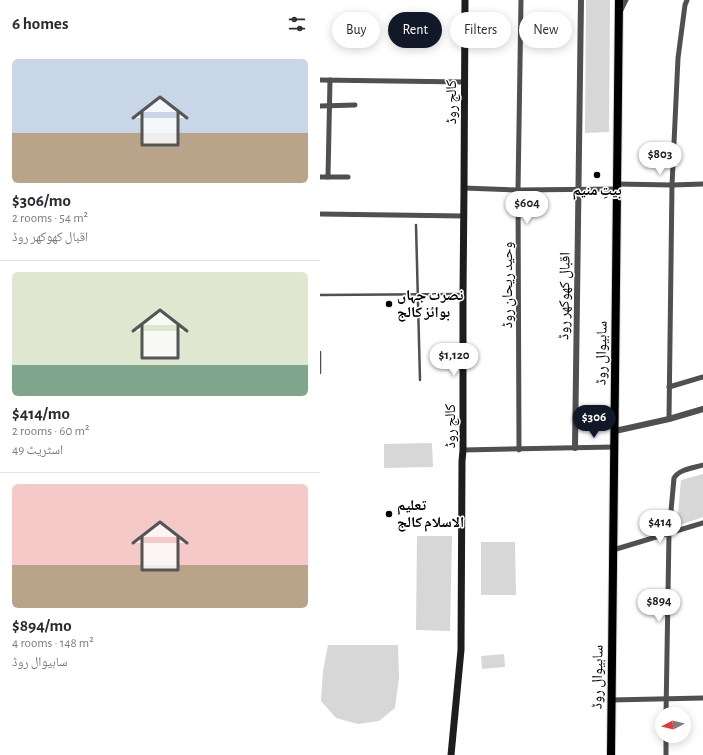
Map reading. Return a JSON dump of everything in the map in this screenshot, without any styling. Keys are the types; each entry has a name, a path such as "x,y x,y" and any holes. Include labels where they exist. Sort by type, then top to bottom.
{"main road":[{"name":"کالج روڈ","path":"451,755 461,650 465,0"},
{"name":"ساہیوال روڈ","path":"611,755 619,0"}],"street":[{"name":"وحید ریحان روڈ","path":"519,450 518,190 521,0"},
{"name":"اقبال کھوکھر روڈ","path":"575,448 581,0"},
{"path":"619,13 626,0"},
{"path":"669,419 672,185 678,58 685,5 687,0"},
{"path":"320,80 464,82"},
{"path":"328,177 330,80"},
{"path":"320,106 355,105"},
{"path":"320,178 348,177"},
{"path":"464,188 518,190 578,189 617,186 703,184"},
{"path":"320,214 464,216"},
{"path":"670,387 703,377"},
{"path":"615,431 669,419 703,409"},
{"path":"463,450 614,447"},
{"path":"666,707 669,533 674,478 676,474 703,465"},
{"path":"612,550 703,523"},
{"path":"611,700 703,698"},
{"path":"666,743 666,755"}],"lane":[{"path":"416,225 420,380"},
{"path":"320,295 463,294"},
{"path":"320,352 320,373"}],"shaded area":[{"path":"586,0 610,0 609,132 585,133"},
{"path":"432,443 433,467 384,468 384,444"},
{"path":"703,474 703,517 677,526 681,480"},
{"path":"417,536 452,536 450,631 416,630"},
{"path":"481,542 515,542 516,595 481,595"},
{"path":"328,645 398,645 399,678 395,708 379,721 358,724 336,718 321,701 323,671"},
{"path":"504,654 505,667 482,669 481,656"}],"place":[{"name":"بیتِ منیم","path":"597,175"},
{"name":"نصرت جہاں بوائز کالج","path":"389,304"},
{"name":"تعلیم الاسلام کالج","path":"389,514"}]}
